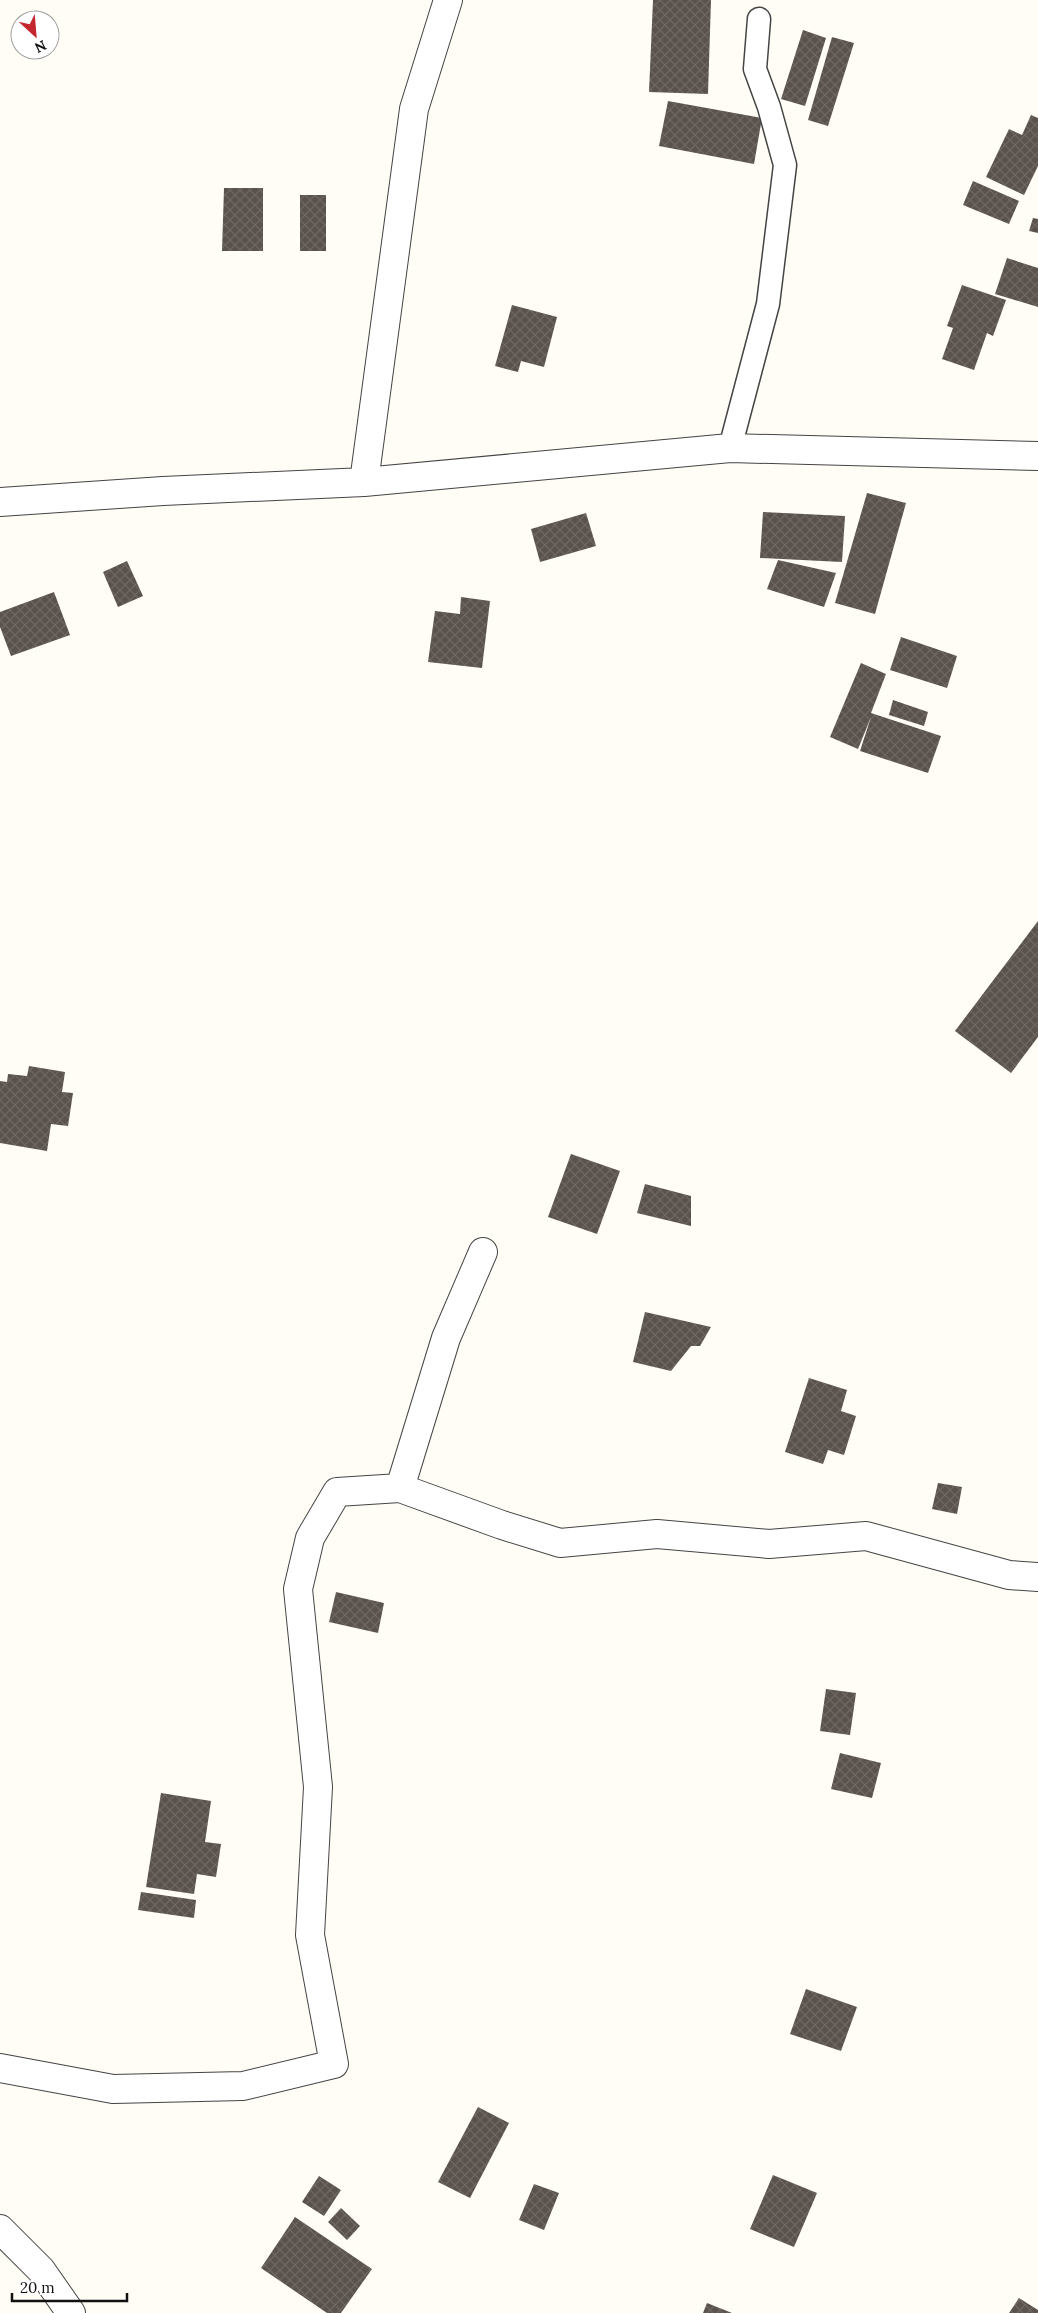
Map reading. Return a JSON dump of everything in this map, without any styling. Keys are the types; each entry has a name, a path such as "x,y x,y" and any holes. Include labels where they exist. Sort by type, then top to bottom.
{"street":[{"path":"364,482 414,108 448,0"},
{"path":"0,502 163,491 364,482 730,448 1038,456"},
{"path":"400,1488 446,1338 482,1252"},
{"path":"0,2068 113,2090 243,2086 334,2064 310,1935 318,1787 298,1589 310,1538 337,1492 400,1488 502,1525 560,1543 656,1534 769,1544 866,1536 1009,1576 1038,1577"},
{"path":"0,2229 41,2270 71,2313"}],"lane":[{"path":"730,448 768,304 785,165 769,107 755,69 759,19"}],"building":[{"path":"653,0 711,0 708,94 649,92"},
{"path":"803,30 826,38 805,106 781,99"},
{"path":"832,37 854,43 828,126 808,120"},
{"path":"668,101 762,118 754,164 659,146"},
{"path":"1031,115 1038,118 1038,166 1024,195 986,177 1009,129 1022,135"},
{"path":"973,181 1019,201 1009,224 963,205"},
{"path":"224,188 263,188 263,251 222,251"},
{"path":"300,195 326,195 326,251 300,251"},
{"path":"1033,218 1038,219 1038,233 1029,231"},
{"path":"1007,258 1038,268 1038,307 995,294"},
{"path":"962,285 1006,300 993,336 987,333 974,370 942,359 953,328 947,326"},
{"path":"512,305 557,317 544,367 521,361 518,372 495,366"},
{"path":"867,493 906,503 875,614 835,603"},
{"path":"763,512 845,516 842,562 760,558"},
{"path":"586,513 596,546 540,562 531,529"},
{"path":"778,560 836,573 824,607 767,589"},
{"path":"127,561 143,596 118,607 103,572"},
{"path":"54,592 70,635 11,656 0,627 0,612"},
{"path":"461,597 490,601 482,668 428,662 435,611 460,614"},
{"path":"901,637 957,656 947,688 890,670"},
{"path":"861,663 886,674 871,713 941,736 928,773 860,751 871,717 858,749 830,737"},
{"path":"893,700 928,712 924,726 889,715"},
{"path":"1038,921 1038,1037 1011,1073 955,1031"},
{"path":"29,1066 65,1072 62,1092 73,1093 68,1126 51,1124 47,1151 0,1143 0,1081 7,1082 8,1074 27,1076"},
{"path":"571,1154 620,1171 597,1234 548,1217"},
{"path":"645,1184 691,1196 691,1226 637,1213"},
{"path":"645,1312 711,1327 700,1346 691,1346 671,1371 633,1362"},
{"path":"809,1378 847,1390 841,1411 856,1416 844,1455 828,1450 823,1464 785,1452"},
{"path":"938,1483 962,1487 957,1514 932,1509"},
{"path":"336,1592 384,1603 378,1633 329,1622"},
{"path":"826,1689 856,1693 850,1735 820,1731"},
{"path":"840,1753 881,1763 872,1798 831,1789"},
{"path":"161,1793 211,1801 205,1842 221,1844 216,1877 197,1874 194,1894 146,1887"},
{"path":"141,1892 196,1900 194,1918 138,1910"},
{"path":"806,1989 857,2007 841,2051 790,2034"},
{"path":"478,2107 509,2123 470,2198 438,2182"},
{"path":"773,2175 817,2193 794,2247 750,2229"},
{"path":"319,2176 341,2190 324,2216 302,2202"},
{"path":"534,2184 559,2193 544,2230 519,2220"},
{"path":"341,2208 360,2226 347,2240 328,2222"},
{"path":"295,2217 372,2269 341,2313 327,2313 261,2268"},
{"path":"1019,2298 1038,2310 1038,2313 1009,2313"},
{"path":"707,2303 732,2313 703,2313"}]}
